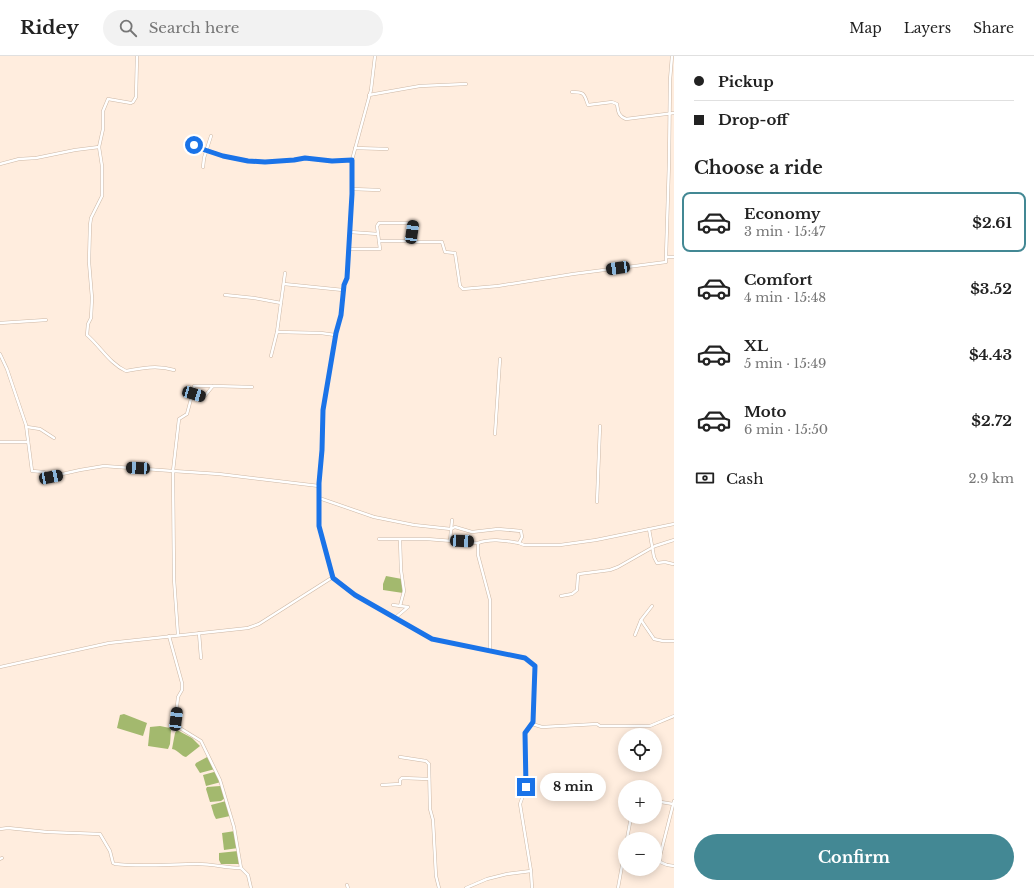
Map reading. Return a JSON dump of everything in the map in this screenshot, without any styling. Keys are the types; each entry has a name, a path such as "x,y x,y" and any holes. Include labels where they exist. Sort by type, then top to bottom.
{"street":[{"path":"138,56 136,97 133,102 108,99 103,111 103,129 99,147 102,166 102,196 91,218 90,225 92,298 91,318 88,324 87,335 112,360 126,371 132,369 162,367 174,370"},
{"path":"375,56 369,95 352,160 352,189 347,278 344,285 341,315 335,335 323,410 319,486 319,526 333,578 355,595 432,639 525,658 535,666 533,722 525,733 526,787 520,804 531,871 532,888"},
{"path":"379,241 442,242 445,252 454,252 460,286 463,289 498,286 666,262 669,113 672,56"},
{"path":"369,95 420,86 466,84"},
{"path":"572,92 581,92 584,94 588,105 612,102 617,104 619,114 621,117 626,119 674,113"},
{"path":"203,168 211,136"},
{"path":"194,145 223,156 265,162 305,158 332,161 352,160"},
{"path":"0,164 19,159 36,158 99,147"},
{"path":"355,148 387,149"},
{"path":"352,189 379,190"},
{"path":"349,249 380,249 377,226 379,223 412,223 411,241"},
{"path":"350,232 378,234"},
{"path":"666,257 674,256"},
{"path":"271,356 277,332 285,273"},
{"path":"284,284 344,290"},
{"path":"225,295 281,303"},
{"path":"0,323 46,320"},
{"path":"277,332 321,333 335,335"},
{"path":"0,354 27,427 32,471 44,472 49,477 104,466 219,474 319,486"},
{"path":"495,434 500,359"},
{"path":"178,635 174,579 173,471 179,419 187,414 194,386 252,387"},
{"path":"192,395 204,397 213,386"},
{"path":"597,502 600,426"},
{"path":"27,427 40,429 54,438"},
{"path":"0,442 28,442"},
{"path":"319,498 374,517 414,525 451,529 455,527 472,532 498,529 521,531 522,537 519,543"},
{"path":"450,541 452,520"},
{"path":"379,539 427,539 478,543 484,541 504,541 524,545 560,545 596,540 674,524"},
{"path":"648,529 654,557 657,563 665,562 672,564"},
{"path":"400,540 401,570 404,591 400,606"},
{"path":"561,596 572,594 577,590 579,574 610,570 655,546 674,540"},
{"path":"478,543 478,555 490,600 490,651"},
{"path":"0,667 109,643 248,628 259,624 333,578"},
{"path":"393,605 408,608 395,618"},
{"path":"635,635 641,620 652,606"},
{"path":"641,620 654,639 674,641"},
{"path":"199,633 201,658"},
{"path":"169,636 182,683 182,690 178,697 176,725 201,741 220,780 234,827 241,868 248,875 251,888"},
{"path":"532,724 542,727 597,724 600,726 650,726 674,716"},
{"path":"400,758 426,761 429,764 434,854 436,876 439,888"},
{"path":"382,785 400,784 401,778 429,779"},
{"path":"662,801 674,802 660,856 660,862 674,866"},
{"path":"669,820 674,819"},
{"path":"0,829 8,828 46,832 100,834 110,851 113,863 115,864 158,866 200,864 228,868 241,868"},
{"path":"466,888 487,879 507,874 531,871"},
{"path":"618,888 620,876"}],"shaded area":[{"path":"386,576 402,579 403,593 383,590 383,584"},
{"path":"124,714 147,723 143,736 117,728 120,715"},
{"path":"160,726 170,728 171,730 168,749 148,746 150,727"},
{"path":"177,730 192,738 200,746 186,757 172,749"},
{"path":"209,756 215,769 200,773 195,765 196,763"},
{"path":"214,772 217,773 221,782 206,786 203,775"},
{"path":"223,786 225,798 221,801 210,802 206,789 207,787"},
{"path":"226,801 228,803 230,816 216,819 211,805"},
{"path":"235,831 238,848 224,850 222,833"},
{"path":"238,851 241,864 221,864 219,860 219,853"}],"route":[{"path":"194,145 223,156 248,161 265,162 305,158 332,161 352,160 352,194 347,278 344,285 341,315 336,333 323,410 319,483 319,526 330,568 333,578 355,595 432,639 525,658 535,666 533,722 525,733 526,787"}]}
